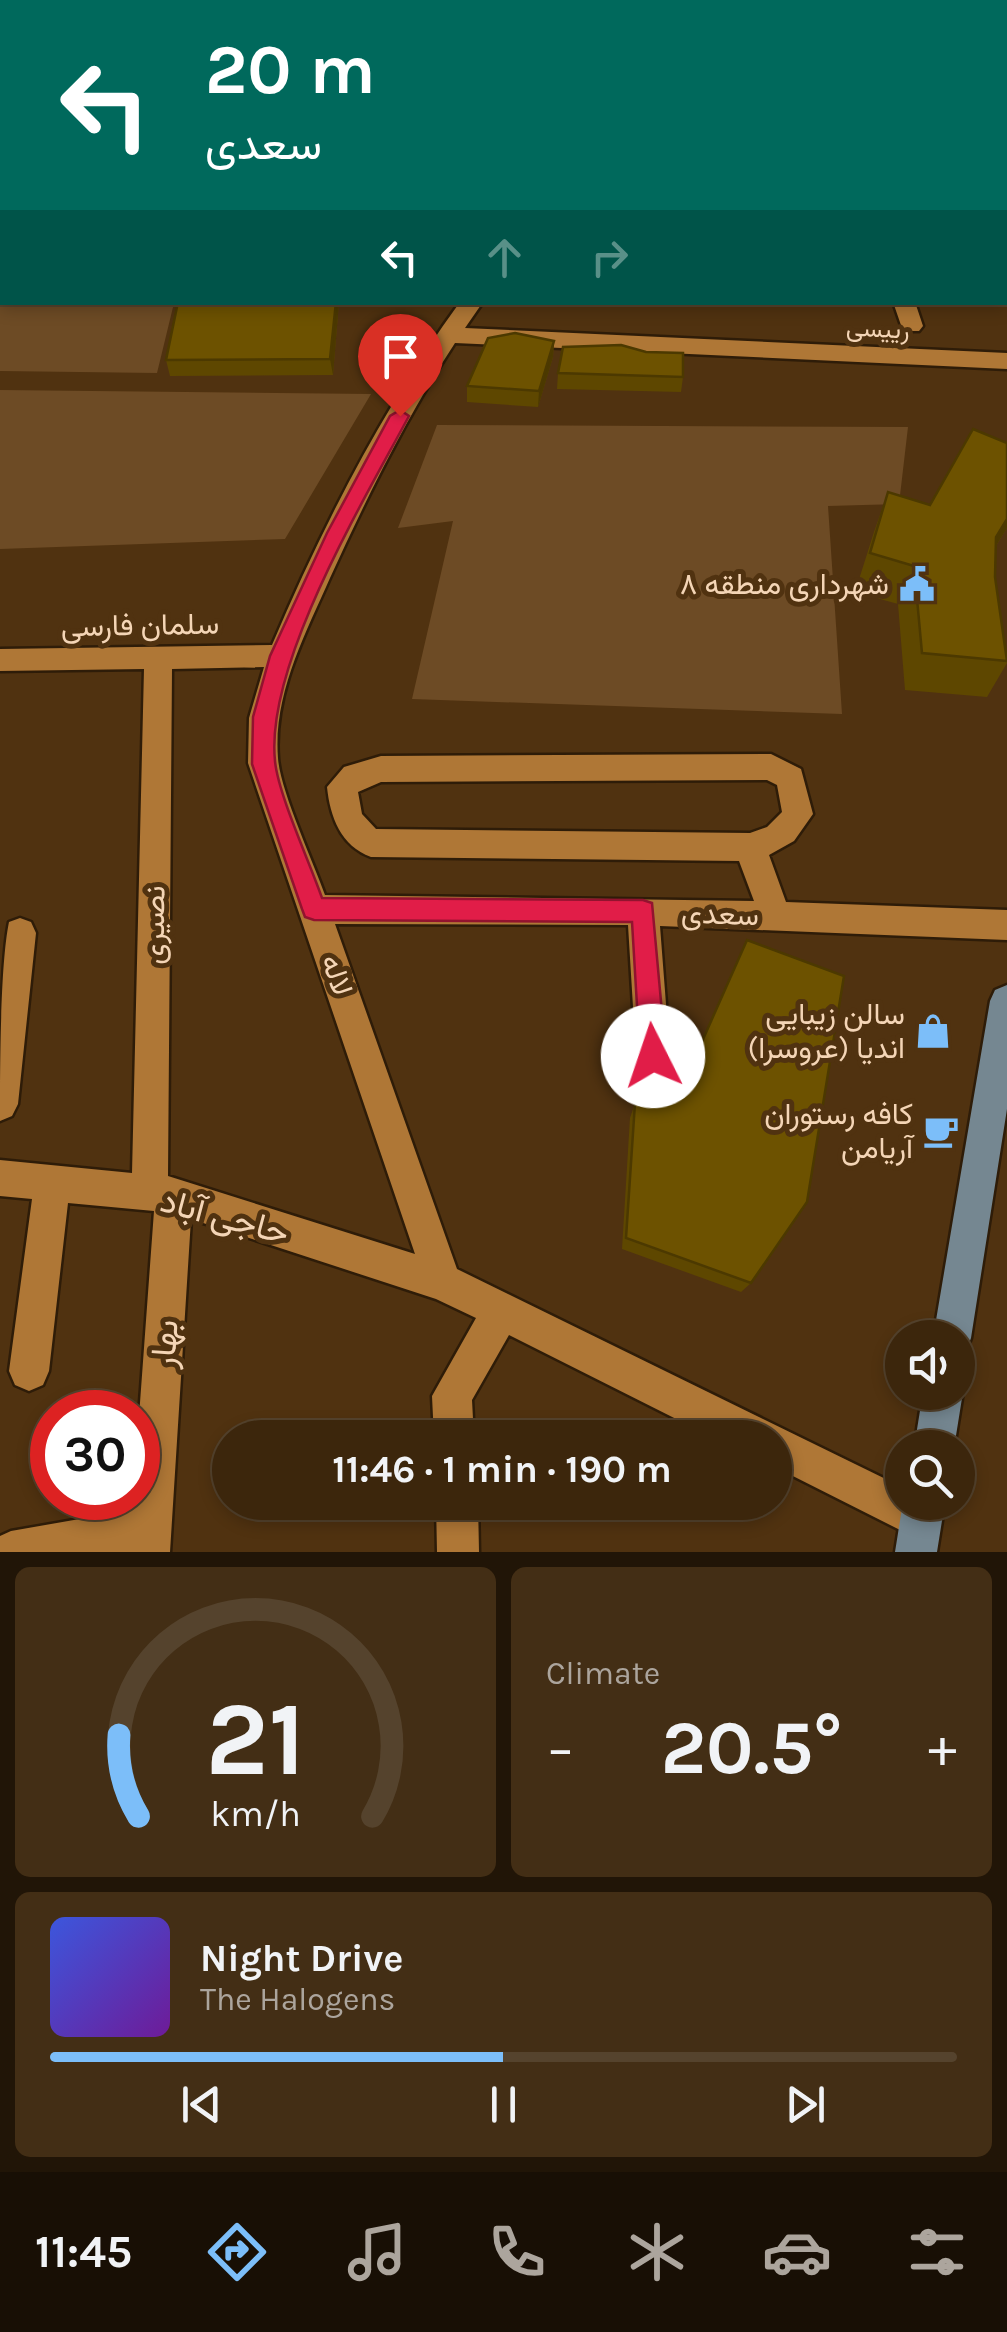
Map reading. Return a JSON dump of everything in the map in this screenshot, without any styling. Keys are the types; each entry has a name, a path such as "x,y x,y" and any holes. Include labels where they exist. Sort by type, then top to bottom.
{"main road":[{"path":"955,1320 1007,1001"}],"street":[{"name":"لاله","path":"444,1282 263,764 264,717 281,656 337,533 447,335 470,305"},
{"path":"905,305 911,326"},
{"name":"رییسی","path":"447,335 1007,361"},
{"name":"نصیری","path":"158,655 162,1195"},
{"name":"سلمان فارسی","path":"0,660 281,656"},
{"path":"771,767 790,778 798,814 786,832 769,843 750,847 371,843 355,833 344,810 342,787 354,776 381,769 771,767"},
{"path":"750,847 776,916"},
{"name":"سعدی","path":"314,909 643,911 1007,926"},
{"path":"643,911 653,1056"},
{"path":"0,1104 20,934"},
{"name":"حاجی آباد","path":"0,1178 162,1195 444,1282"},
{"path":"28,1371 52,1182"},
{"name":"بهار","path":"150,1540 162,1195"},
{"path":"444,1282 722,1420"},
{"path":"453,1420 452,1396 502,1311"},
{"path":"792,1455 921,1524"},
{"path":"457,1520 458,1552"},
{"path":"11,1552 150,1540"}],"shaded area":[{"path":"0,305 174,305 157,373 0,371"},
{"path":"0,390 371,394 285,539 0,549"},
{"path":"437,425 908,427 899,504 828,506 842,714 412,699 453,521 398,528"}],"building":[{"path":"177,305 336,305 330,359 166,360"},
{"path":"515,333 554,341 539,391 467,386 488,338"},
{"path":"621,345 646,352 683,353 683,377 558,373 563,347"},
{"name":"شهرداری منطقه ۸","path":"973,429 1007,443 1007,519 996,537 995,577 1007,661 922,653 914,566 870,553 888,492 930,505"},
{"path":"747,940 844,976 807,1202 751,1283 626,1238 635,1103 677,1098"}],"place":[{"name":"شهرداری منطقه ۸","path":"917,584"},
{"name":"سالن زیبایی اندیا (عروسرا)","path":"933,1031"},
{"name":"کافه رستوران آریامن","path":"941,1131"}],"route":[{"path":"400,416 337,533 281,656 264,717 263,764 314,909 643,911 653,1056"}]}
